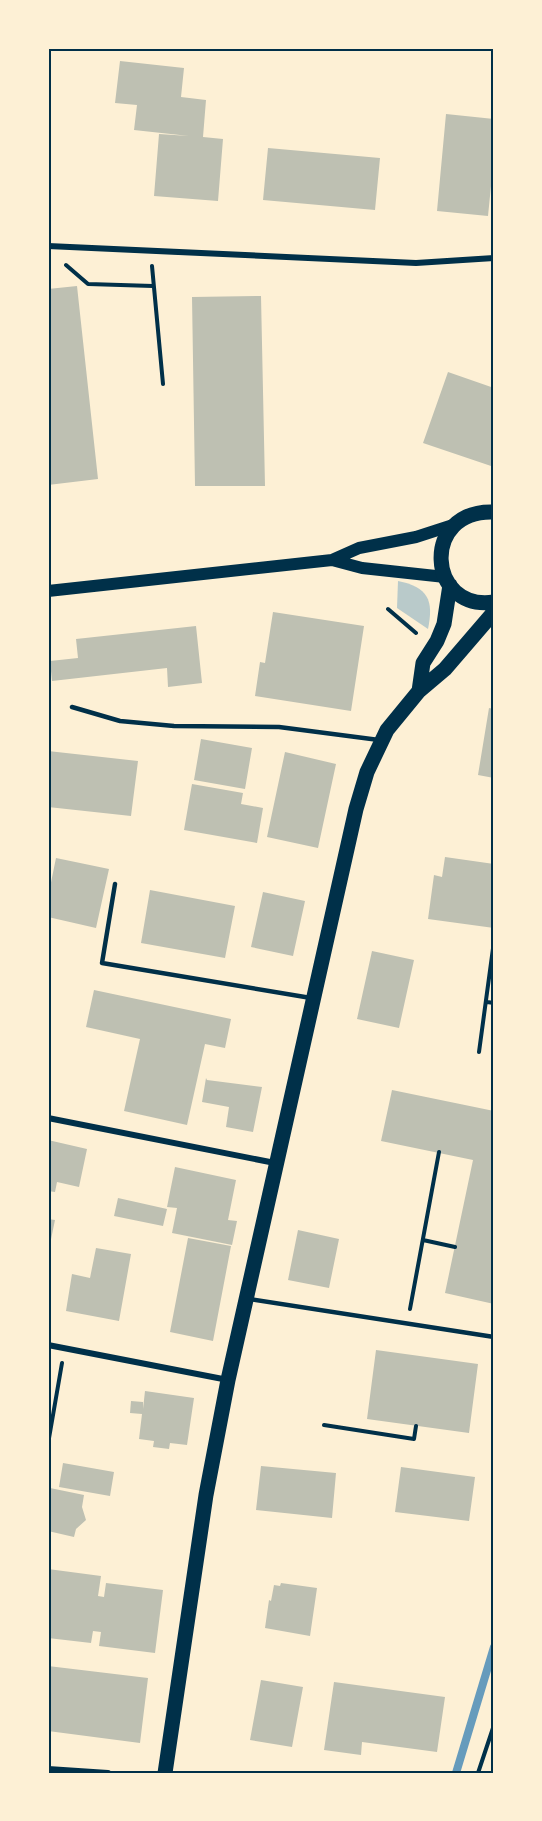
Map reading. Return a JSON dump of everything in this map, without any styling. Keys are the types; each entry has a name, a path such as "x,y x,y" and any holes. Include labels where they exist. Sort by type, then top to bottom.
{"main road":[{"path":"494,502 487,512 465,516 453,525 442,544 441,567 447,581 460,595 472,601 494,602"},
{"path":"48,591 332,560 359,548 416,537 453,525"},
{"path":"332,560 362,568 447,581"},
{"path":"419,691 423,663 437,641 444,624 447,581"},
{"path":"165,1773 206,1495 228,1380 356,809 367,772 387,730 419,691 445,669 494,612"}],"street":[{"path":"48,246 416,263 494,258"},
{"path":"48,1118 276,1163"},
{"path":"48,1345 228,1380"},
{"path":"48,1769 108,1773"}],"lane":[{"path":"72,707 120,721 174,726 279,727 381,740"},
{"path":"116,884 102,963 314,998"},
{"path":"246,1299 494,1337"}],"path":[{"path":"151,250 162,384"},
{"path":"58,264 68,265 88,284 153,286"},
{"path":"388,609 416,633"},
{"path":"479,1052 494,940"},
{"path":"487,1002 494,1003"},
{"path":"407,1324 438,1152"},
{"path":"423,1240 455,1247"},
{"path":"48,1444 66,1347"},
{"path":"324,1425 414,1439 416,1426"},
{"path":"478,1773 494,1725"}],"shaded area":[{"path":"398,581 416,587 426,596 430,610 428,629 397,608"}],"building":[{"path":"120,61 184,68 181,97 206,100 203,137 223,139 218,201 154,196 159,134 189,136 134,130 137,105 115,103"},
{"path":"446,114 494,119 494,156 488,216 437,211"},
{"path":"268,148 380,158 375,210 263,200"},
{"path":"77,286 98,479 48,485 48,289"},
{"path":"261,296 265,486 195,486 192,297"},
{"path":"448,372 494,388 494,467 423,443"},
{"path":"273,612 364,626 351,711 255,696 260,662 265,663"},
{"path":"196,626 202,683 168,687 167,668 52,681 50,661 78,658 76,639"},
{"path":"489,708 494,709 494,778 478,775"},
{"path":"201,739 252,748 245,789 194,780"},
{"path":"48,751 138,761 131,816 48,807"},
{"path":"285,752 336,764 318,848 267,837"},
{"path":"192,784 243,793 241,804 263,808 257,843 184,830"},
{"path":"445,857 494,864 494,928 428,919 434,875 442,877"},
{"path":"56,858 109,869 96,928 48,917 48,897"},
{"path":"150,890 235,906 225,958 141,943"},
{"path":"263,892 305,901 293,956 251,947"},
{"path":"372,951 414,960 399,1028 357,1019"},
{"path":"94,990 231,1019 225,1048 205,1044 187,1125 124,1111 140,1039 86,1027"},
{"path":"206,1078 207,1080 262,1087 253,1132 226,1127 229,1107 202,1102"},
{"path":"392,1090 494,1111 494,1304 445,1293 473,1160 381,1141"},
{"path":"48,1140 87,1149 79,1187 57,1182 55,1192 48,1191"},
{"path":"175,1167 236,1180 228,1220 237,1221 232,1245 172,1233 177,1208 167,1207"},
{"path":"118,1198 167,1209 163,1226 114,1216"},
{"path":"48,1219 55,1220 49,1249 48,1249"},
{"path":"298,1230 339,1239 329,1288 288,1280"},
{"path":"188,1238 231,1246 213,1341 170,1332"},
{"path":"96,1248 131,1254 119,1321 66,1311 72,1274 90,1278"},
{"path":"376,1350 478,1364 469,1433 367,1419"},
{"path":"145,1391 194,1398 187,1445 170,1443 169,1449 153,1447 154,1441 139,1439 142,1414 130,1413 131,1401 143,1402 143,1409"},
{"path":"63,1463 114,1472 110,1496 59,1487"},
{"path":"261,1466 336,1473 332,1518 256,1510"},
{"path":"401,1467 475,1477 469,1521 395,1512"},
{"path":"50,1488 84,1495 82,1507 86,1520 76,1529 74,1537 48,1531"},
{"path":"48,1569 101,1576 98,1596 104,1597 106,1583 163,1590 155,1653 99,1646 101,1632 93,1631 91,1643 48,1638"},
{"path":"281,1583 317,1588 310,1636 265,1628 269,1600 271,1601 274,1585 280,1586"},
{"path":"48,1666 148,1678 140,1743 48,1731"},
{"path":"261,1680 303,1687 292,1747 250,1740"},
{"path":"334,1682 445,1697 437,1752 362,1742 361,1755 324,1750"}],"waterway":[{"path":"456,1773 494,1647"}]}
